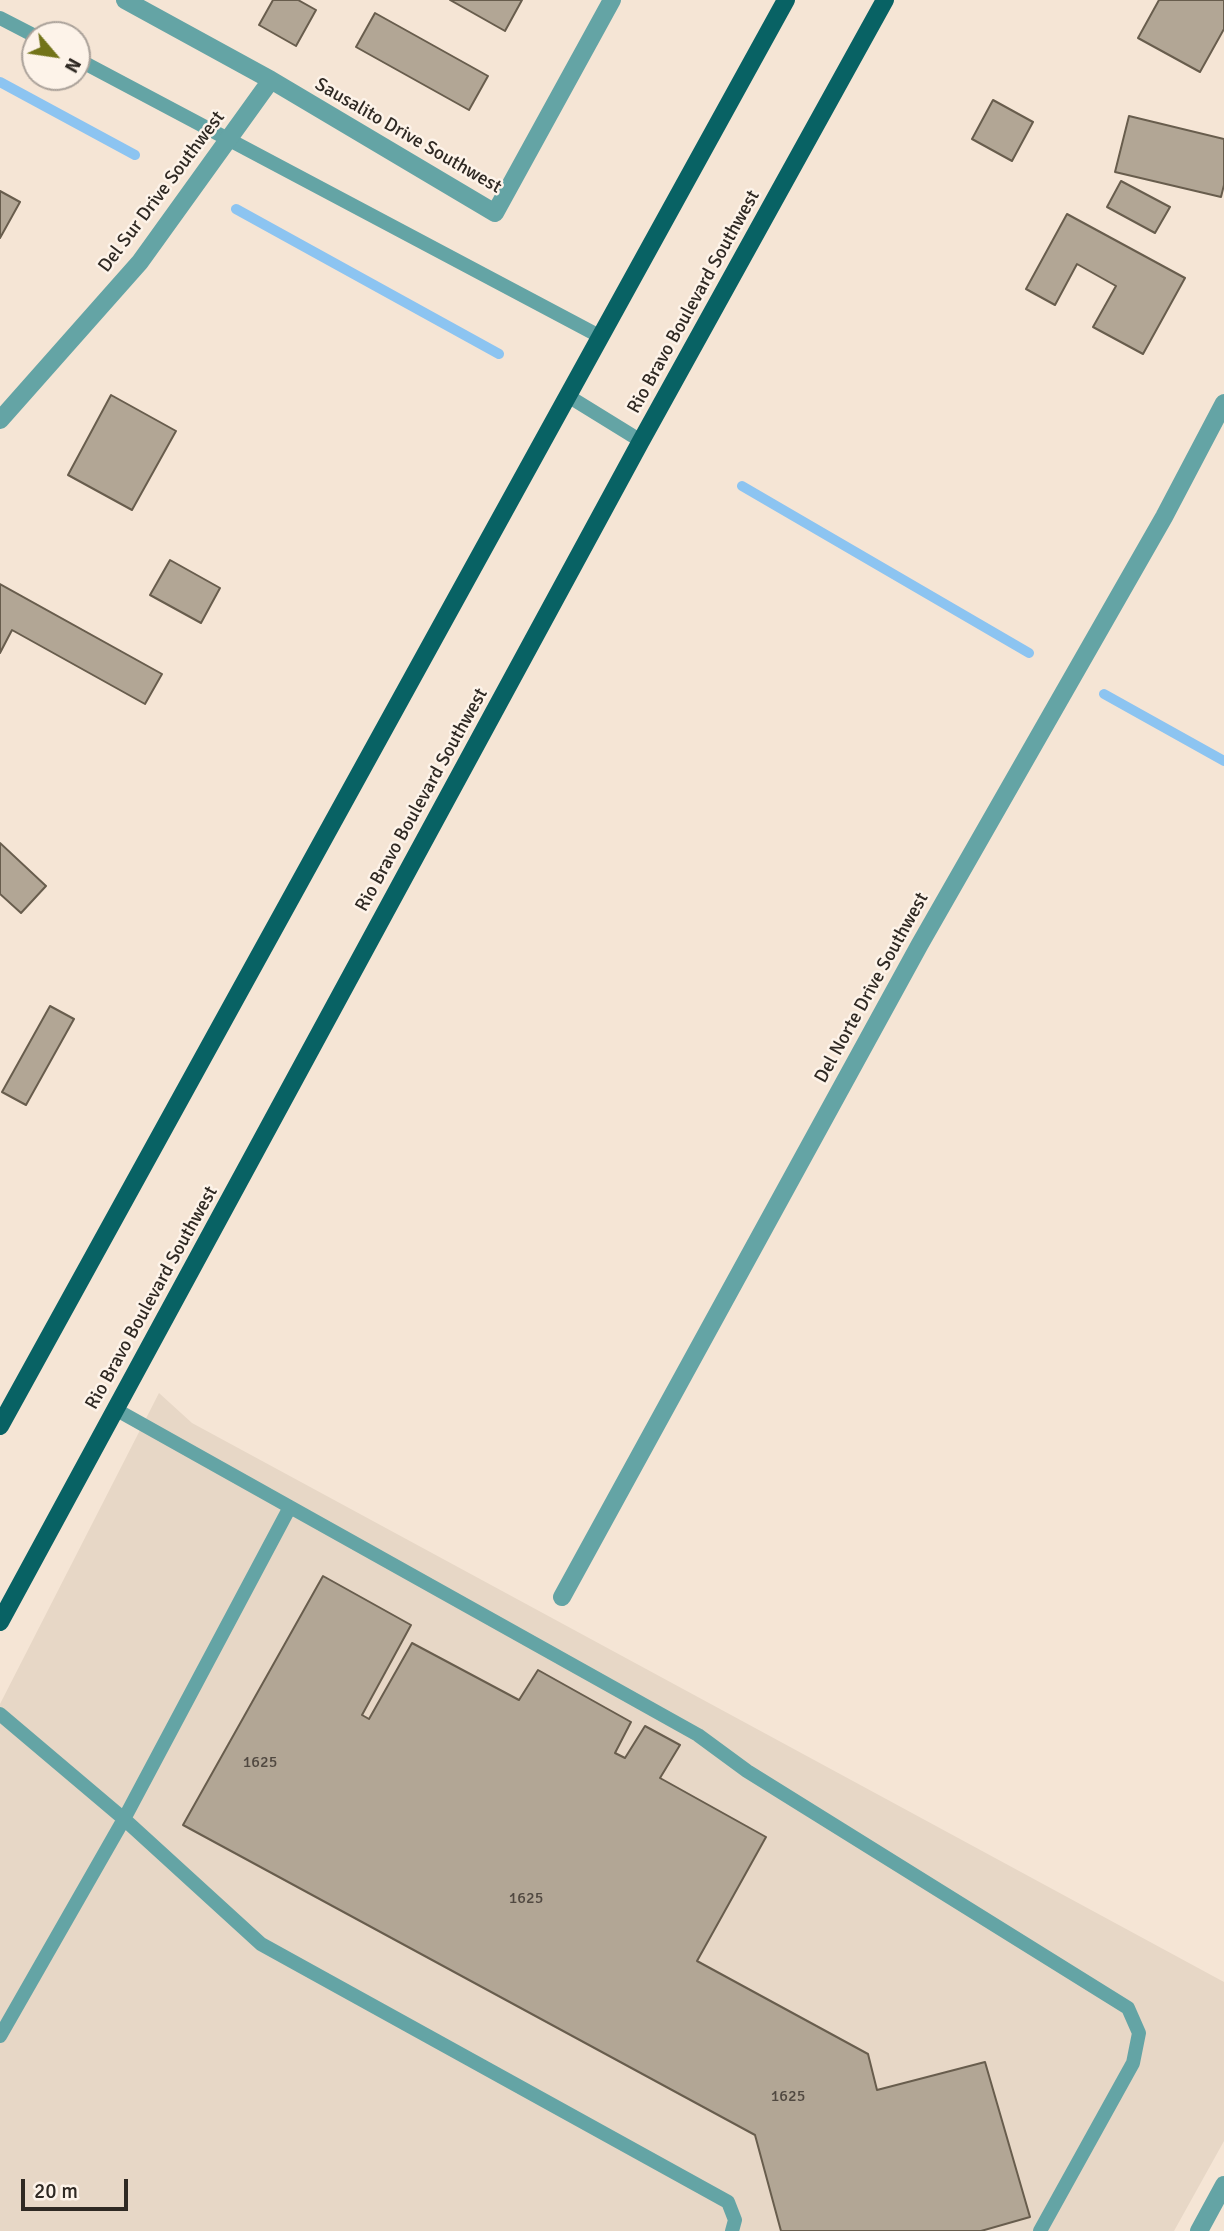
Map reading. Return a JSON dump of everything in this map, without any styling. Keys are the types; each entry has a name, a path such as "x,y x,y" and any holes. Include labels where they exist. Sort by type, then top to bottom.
{"main road":[{"path":"0,1426 786,0"},
{"name":"Rio Bravo Boulevard Southwest","path":"0,1622 641,441 885,0"}],"street":[{"path":"125,0 271,80"},
{"name":"Sausalito Drive Southwest","path":"271,80 495,213 612,0"},
{"name":"Del Sur Drive Southwest","path":"0,420 140,262 271,80"},
{"name":"Del Norte Drive Southwest","path":"562,1597 919,944 1164,517 1224,403"},
{"path":"1199,2231 1224,2185"}],"lane":[{"path":"0,18 21,29"},
{"path":"91,66 601,337"},
{"path":"568,396 641,441"},
{"path":"115,1409 698,1735 747,1771 1128,2008 1139,2033 1133,2063 1040,2231"},
{"path":"0,2036 124,1819 290,1507"},
{"path":"0,1714 124,1819 261,1944 728,2202 735,2220 733,2231"}],"shaded area":[{"path":"159,1393 192,1423 1224,1982 1224,2141 1174,2231 0,2231 0,1704"}],"building":[{"path":"273,0 298,0 316,10 296,46 259,25"},
{"path":"450,0 522,0 505,31"},
{"path":"1159,0 1224,0 1224,29 1200,72 1138,38"},
{"path":"375,13 488,76 469,110 356,47"},
{"path":"993,100 1033,122 1012,161 972,139"},
{"path":"1129,116 1224,139 1224,185 1221,197 1115,172"},
{"path":"1121,181 1170,207 1155,233 1107,207"},
{"path":"0,191 20,202 0,238"},
{"path":"1067,214 1185,278 1143,354 1093,327 1116,286 1077,264 1055,305 1026,289"},
{"path":"111,395 176,431 132,510 68,475"},
{"path":"170,560 220,588 201,623 150,595"},
{"path":"0,584 162,674 145,704 12,630 0,653"},
{"path":"0,843 46,886 21,913 0,894"},
{"path":"50,1006 74,1019 26,1105 2,1092"},
{"path":"323,1576 411,1625 362,1715 369,1719 412,1643 519,1700 538,1670 631,1722 615,1753 625,1758 645,1726 680,1745 660,1778 766,1837 697,1961 868,2054 877,2090 985,2062 1030,2217 981,2231 781,2231 755,2135 183,1825"}],"waterway":[{"path":"0,82 135,155"},
{"path":"236,209 499,354"},
{"path":"742,486 1029,653"},
{"path":"1104,694 1224,761"}]}
